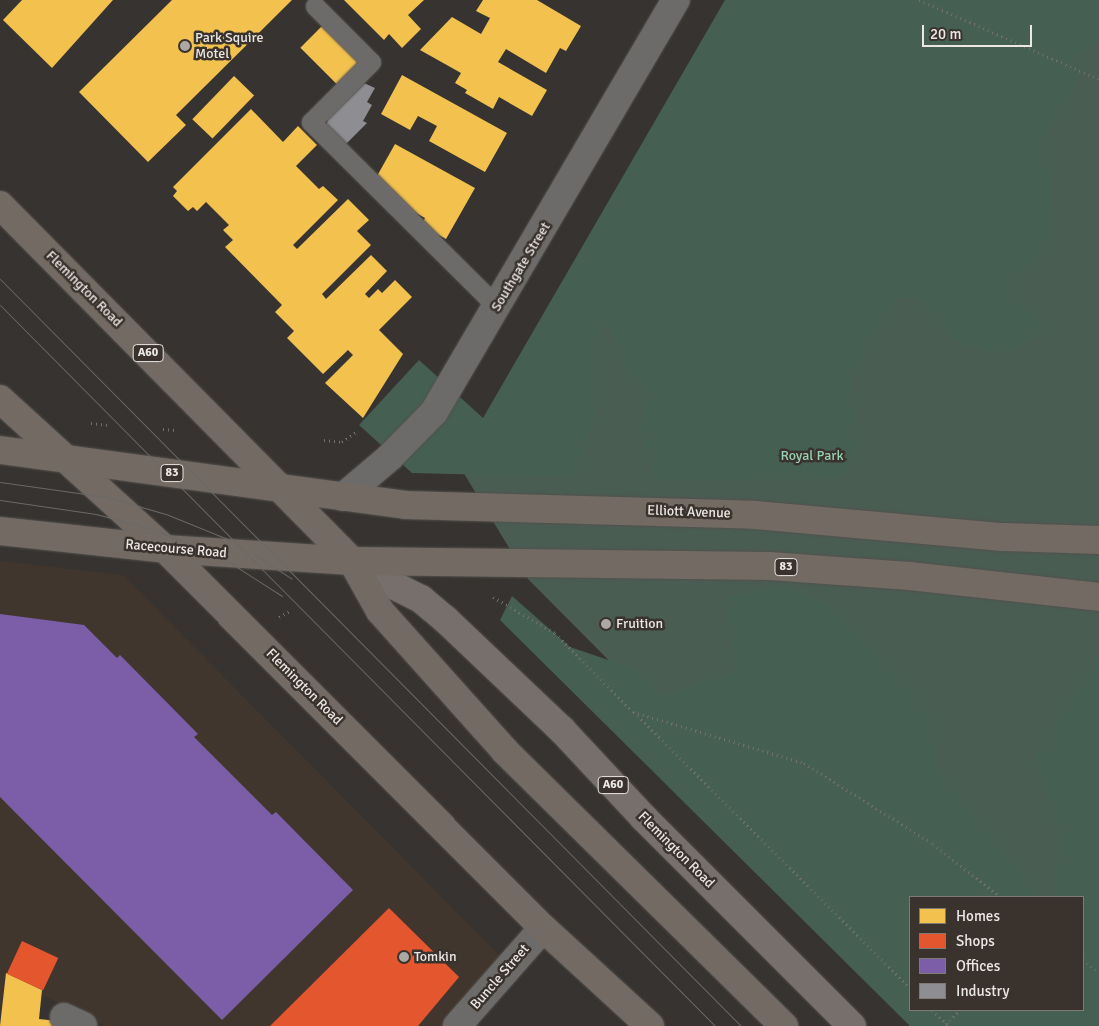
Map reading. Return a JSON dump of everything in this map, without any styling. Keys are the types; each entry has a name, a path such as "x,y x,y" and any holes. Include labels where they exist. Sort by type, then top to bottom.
{"highway":[{"name":"Flemington Road","path":"0,204 354,564 385,617 505,751 784,1026"},
{"name":"Flemington Road","path":"0,399 164,548 543,928 601,984 650,1026"},
{"name":"83","path":"0,450 279,487"},
{"name":"Elliott Avenue","path":"279,487 405,504 814,518 1004,537 1099,540"},
{"name":"Racecourse Road","path":"0,531 164,548 354,564"},
{"name":"83","path":"354,564 770,566 910,576 1099,597"}],"main road":[{"name":"Flemington Road","path":"354,564 421,599 446,620 562,730 644,818 852,1026"},
{"name":"Flemington Road","path":"601,984 636,1026"}],"street":[{"name":"Southgate Street","path":"343,497 428,420 498,307 672,5"},
{"name":"Buncle Street","path":"457,1026 543,928"}],"lane":[{"path":"315,6 372,62 311,122 498,307"}],"path":[{"path":"919,0 1099,79"},
{"path":"91,423 108,424"},
{"path":"163,429 176,430"},
{"path":"324,440 342,442 358,431"},
{"path":"492,597 555,633 909,987"},
{"path":"279,617 290,611"},
{"path":"633,712 804,763 933,844 999,896"},
{"path":"1084,961 1099,972"},
{"path":"933,1011 948,1025 959,1011"}],"shaded area":[{"path":"0,561 123,575 508,964 451,1026 105,1026 6,977 0,1011"}],"green space":[{"path":"725,0 1099,0 1099,41 1094,42 1076,60 1075,86 1048,130 1054,239 1012,288 1046,328 1013,351 988,352 952,339 919,299 896,298 851,379 859,444 841,479 655,480 639,431 647,393 628,374 610,327 599,326 597,406 576,477 412,473 359,425 419,360 483,418"},
{"name":"Royal Park","path":"771,0 1099,0 1099,1026 1084,1011 1084,896 909,896 909,963 528,579 460,467"},
{"path":"777,586 830,603 933,715 936,767 1041,896 909,896 909,1011 1084,1011 1084,896 1055,896 1058,832 1035,757 1099,654 1099,1026 910,1026 500,620 512,596 570,647 647,673 660,696 735,672 725,597"}],"building: Homes":[{"path":"22,0 113,0 52,68 3,20"},
{"name":"Park Squire Motel","path":"172,0 292,0 176,115 186,125 148,162 79,92"},
{"path":"344,0 424,0 408,15 421,29 402,48 389,34 384,40"},
{"path":"483,0 537,0 581,26 566,51 560,48 546,73 506,49 498,62 547,90 532,116 499,97 493,109 465,93 467,90 455,83 461,73 420,50 452,17 481,34 490,18 476,11"},
{"path":"323,25 360,62 337,84 300,48"},
{"path":"402,75 507,133 485,172 429,141 437,126 418,116 410,130 381,114"},
{"path":"234,76 254,95 212,139 192,119"},
{"path":"251,109 283,142 298,126 317,145 296,166 319,189 323,186 338,200 293,245 297,249 348,199 369,220 357,231 371,245 322,294 326,299 371,255 387,271 365,294 369,298 378,289 382,293 395,280 412,297 379,330 403,354 363,418 325,383 353,355 348,350 323,374 287,338 294,331 275,312 282,305 225,247 233,240 223,230 229,225 206,202 197,211 193,207 188,211 173,196 177,191 173,187"},
{"path":"395,144 475,188 446,239 421,225 425,218 400,204 377,176"},
{"path":"6,973 42,990 39,1019 58,1021 57,1026 0,1026"}],"building: Shops":[{"path":"389,908 459,977 418,1026 270,1026"},
{"path":"22,941 58,958 43,991 7,974"}],"building: Offices":[{"path":"0,614 84,625 117,658 120,655 198,734 194,737 272,815 276,812 353,890 222,1020 0,797"}],"building: Industry":[{"path":"364,83 375,88 367,102 372,105 363,121 367,123 346,144 326,126 329,115"}],"tram line":[{"path":"0,279 741,1026"},
{"path":"0,305 715,1026"},
{"path":"0,482 107,497 166,514 230,540"},
{"path":"0,500 96,514 156,530 229,562 282,596"},
{"path":"254,554 292,579"}],"place":[{"name":"Park Squire Motel","path":"185,46"},
{"name":"Fruition","path":"606,624"},
{"name":"Tomkin","path":"404,957"}]}
